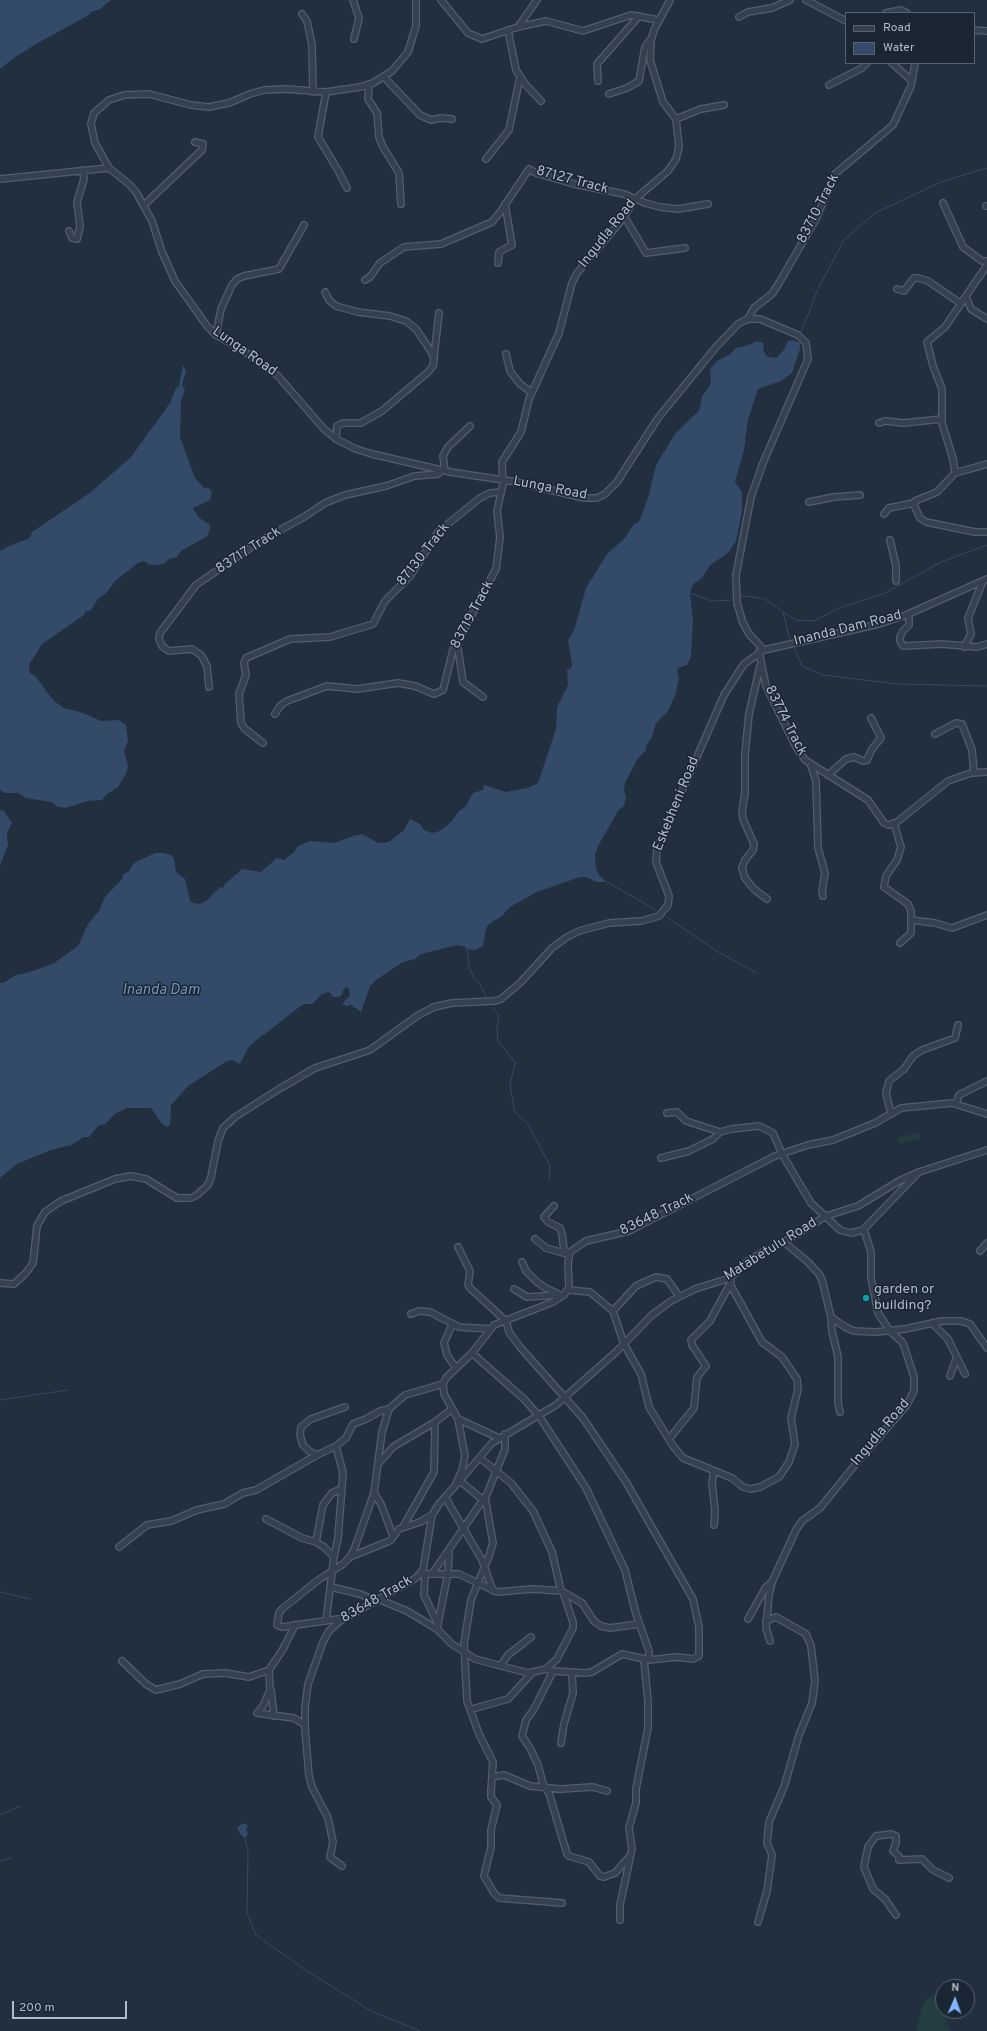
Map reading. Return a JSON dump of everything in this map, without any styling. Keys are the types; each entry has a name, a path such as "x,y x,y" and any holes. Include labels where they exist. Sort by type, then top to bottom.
{"street":[{"path":"353,0 359,18 354,39"},
{"name":"Lunga Road","path":"416,0 416,20 412,43 404,59 384,77 369,84 326,92 285,89 264,90 229,103 209,107 150,94 132,94 116,97 97,109 92,119 95,143 109,168 130,184 144,205 175,281 200,318 216,335 241,349 272,371 294,393 324,429 336,439 350,447 372,454 443,470 502,480 584,498 597,498 605,494 621,476 658,418 708,356 738,324 748,319"},
{"path":"441,0 453,17 473,36 482,39 518,26 546,21 583,31 627,15 658,20"},
{"path":"518,26 537,0"},
{"path":"609,94 627,88 639,81 645,47 658,20 670,0"},
{"path":"739,17 744,13 767,9 788,0"},
{"path":"806,0 845,20"},
{"path":"891,12 901,10 905,12"},
{"path":"302,14 306,21 312,45 313,92"},
{"path":"598,80 597,64 639,16"},
{"path":"508,30 514,66 520,77 541,101"},
{"path":"975,30 987,31"},
{"path":"651,37 650,60 653,72 663,102 676,119 701,109 724,105"},
{"path":"829,85 862,68 866,64"},
{"path":"893,64 912,81"},
{"name":"83710 Track","path":"748,319 754,308 772,294 779,283 816,219 834,174 893,124 912,81 915,64"},
{"path":"384,77 420,115 431,120 441,118 452,119"},
{"path":"486,159 509,130 520,77"},
{"path":"369,84 368,99 377,113 379,138 383,148 400,173 401,204"},
{"path":"326,92 318,136 340,172 347,188"},
{"name":"Ingudla Road","path":"502,480 502,462 521,432 531,392 559,334 574,279 624,216 635,199 672,167 679,147 676,119"},
{"path":"144,205 202,150 203,144 195,142"},
{"path":"0,179 109,168"},
{"name":"87127 Track","path":"505,204 528,169 536,173 574,184 624,194 645,203 678,210 708,204"},
{"path":"69,231 72,238 77,239 80,226 77,199 84,179 83,170"},
{"path":"943,203 963,247 982,261 987,261"},
{"path":"498,263 499,252 512,245 505,204"},
{"path":"366,280 370,278 380,263 404,247 426,246 447,242 497,218 505,204"},
{"path":"624,216 646,253 685,248"},
{"path":"216,335 221,309 232,284 237,279 248,274 279,269 304,225"},
{"path":"956,473 942,419 942,389 933,366 927,342 944,327 987,265"},
{"path":"897,289 904,291 914,278 918,278 928,281 960,303"},
{"path":"325,292 329,300 336,306 358,312 390,316 406,321 416,329 433,356"},
{"path":"966,297 971,309 987,319"},
{"path":"336,439 337,426 343,423 361,422 382,411 428,373 433,366 439,313"},
{"path":"748,319 760,319 798,335 806,343 809,353 802,378 763,463 751,497 740,549 736,575 737,602 740,614 749,634 761,651"},
{"path":"506,354 507,364 513,376 520,384 531,392"},
{"path":"879,423 885,421 903,423 942,419"},
{"path":"443,470 443,456 448,447 470,426"},
{"path":"884,514 890,508 914,503 937,492 956,473 987,464"},
{"name":"83717 Track","path":"209,686 207,666 201,655 192,649 175,652 166,650 162,646 159,636 196,585 262,540 304,517 325,503 345,495 386,486 415,476 438,474 443,470"},
{"name":"83719 Track","path":"275,714 280,706 287,701 327,686 357,689 398,683 438,694 443,690 453,650 496,569 500,537 497,512 502,480"},
{"name":"87130 Track","path":"263,743 245,729 242,723 239,694 246,675 244,663 246,658 290,639 330,636 373,624 385,601 410,576 439,531 480,498 490,493 501,492"},
{"path":"808,502 834,497 860,495"},
{"path":"914,503 916,513 926,522 975,532 987,532"},
{"path":"890,540 896,566 896,581"},
{"path":"964,647 971,633 968,618 985,580"},
{"name":"Inanda Dam Road","path":"752,657 761,651 879,624 909,614 985,580"},
{"path":"909,614 909,625 900,637 902,645 919,646 942,644 977,647 987,644"},
{"path":"457,642 463,682 483,697"},
{"name":"83774 Track","path":"761,651 761,664 766,686 790,736 801,755 810,765 847,785 868,800 884,823 894,823"},
{"name":"Eskebheni Road","path":"0,1283 14,1284 26,1273 33,1263 36,1226 46,1212 61,1201 115,1179 131,1176 146,1179 177,1198 190,1198 197,1195 208,1185 218,1141 223,1128 235,1117 278,1089 315,1068 370,1050 417,1016 434,1007 452,1003 490,1002 501,999 517,986 552,948 567,937 579,931 609,923 641,921 659,916 668,905 669,896 656,862 657,848 724,695 736,673 752,657"},
{"path":"761,664 749,714 745,754 745,793 742,811 743,819 754,844 753,850 744,860 742,868 745,878 754,889 767,900"},
{"path":"828,775 846,759 854,758 863,761 867,760 872,749 881,739 871,718"},
{"path":"935,734 956,723 962,724 972,750 974,772"},
{"path":"810,765 816,781 818,848 825,873 822,891 823,896"},
{"path":"900,943 911,933 911,911 908,904 884,887 886,876 897,860 901,847 894,823 909,814 925,798 948,781 974,772 987,772"},
{"path":"910,920 935,923 952,928 987,915"},
{"path":"891,1114 886,1093 889,1081 904,1069 913,1056 922,1050 955,1038 958,1025"},
{"path":"956,1104 958,1097 961,1094 987,1081"},
{"name":"83648 Track","path":"570,1254 573,1248 586,1241 629,1231 743,1171 782,1154 833,1140 875,1123 906,1107 956,1104 987,1114"},
{"path":"667,1113 677,1112 686,1121 720,1132 745,1126 764,1128 776,1137 782,1154 806,1198 840,1230 851,1233 863,1230 919,1172"},
{"path":"661,1158 689,1151 713,1139 720,1132"},
{"name":"Matabetulu Road","path":"455,1486 487,1448 499,1438 539,1416 566,1397 624,1344 652,1315 679,1296 701,1286 730,1281 754,1257 784,1242 826,1216 858,1206 887,1187 919,1172 987,1150"},
{"path":"554,1206 544,1217 548,1222 560,1228 564,1250 570,1254"},
{"name":"Ingudla Road","path":"770,1641 766,1632 766,1621 772,1582 798,1526 820,1508 858,1460 906,1406 913,1395 915,1380 904,1346 882,1321 877,1309 871,1278 871,1252 863,1230"},
{"path":"535,1239 546,1248 570,1254"},
{"path":"784,1242 808,1262 822,1280 831,1317 832,1331 838,1357 838,1403 840,1412"},
{"path":"980,1251 987,1243"},
{"path":"458,1247 470,1271 468,1285 471,1290 506,1321 509,1332 520,1347 566,1397 583,1418 626,1482 693,1599 699,1627 698,1658 646,1660 622,1654 592,1672 572,1673 546,1669"},
{"path":"119,1547 147,1525 171,1520 197,1510 224,1504 243,1494 256,1490 317,1455 336,1446 346,1438 354,1424 366,1420 380,1411 389,1409 404,1396 443,1384 446,1378 472,1354 494,1325 553,1302 564,1294 570,1254"},
{"path":"522,1262 526,1271 544,1288 564,1294"},
{"path":"613,1311 636,1286 656,1277 667,1279 679,1296"},
{"path":"669,1439 694,1408 697,1377 706,1366 692,1345 691,1340 710,1321 730,1281"},
{"path":"514,1290 527,1297 590,1292 613,1311 624,1344 641,1374 649,1407 669,1439 686,1460 693,1461 714,1472 732,1478 743,1487 750,1489 760,1487 779,1477 784,1472 795,1444 791,1418 798,1389 796,1374 782,1358 762,1342 730,1281"},
{"path":"411,1314 419,1311 430,1312 452,1325 465,1328 490,1329"},
{"path":"831,1317 845,1328 854,1331 890,1331 942,1321 965,1321 974,1330 987,1348"},
{"path":"932,1323 947,1337 956,1359 965,1374"},
{"path":"452,1325 444,1343 447,1355 456,1368"},
{"path":"472,1354 524,1399 539,1416 580,1477 597,1508 625,1570 639,1624 643,1631 649,1651 646,1660 648,1728 636,1789 636,1803 629,1828 632,1846 620,1905 620,1920"},
{"path":"950,1376 956,1359"},
{"name":"83648 Track","path":"342,1866 330,1857 333,1839 328,1818 312,1787 309,1776 305,1725 305,1708 308,1684 326,1636 334,1626 423,1574 432,1515 455,1486 462,1470 464,1456 458,1419 444,1394 443,1384"},
{"path":"317,1455 309,1451 303,1445 300,1436 300,1427 311,1419 345,1407"},
{"path":"350,1557 359,1539 374,1493 382,1432 389,1409"},
{"path":"378,1466 382,1457 393,1447 436,1422 452,1409"},
{"path":"458,1419 499,1438"},
{"path":"348,1617 278,1627 281,1610 317,1581 332,1572 350,1557 387,1542 403,1527 434,1472 436,1422"},
{"path":"432,1574 484,1499 505,1449 506,1434"},
{"path":"326,1621 334,1557 338,1538 343,1473 336,1446"},
{"path":"472,1709 508,1699 531,1674 546,1669 557,1659 573,1628 573,1622 562,1591 552,1552 533,1511 511,1483 480,1458"},
{"path":"714,1472 712,1482 714,1525"},
{"path":"460,1481 484,1499 493,1543 490,1556 484,1566 471,1600 464,1644 466,1654 467,1701 472,1709 479,1734 493,1762 492,1797 497,1805 491,1830 489,1855 485,1866 484,1876 494,1893 502,1899 562,1902"},
{"path":"316,1542 323,1505 332,1494 341,1488"},
{"path":"374,1493 381,1504 394,1536"},
{"path":"445,1497 484,1566 493,1591"},
{"path":"403,1527 420,1522 432,1515"},
{"path":"266,1519 302,1538 316,1542 324,1547 334,1557"},
{"path":"437,1629 437,1622 448,1573 450,1549"},
{"path":"437,1622 424,1595 423,1574 459,1574 493,1591 512,1592 533,1588 562,1591 582,1603 594,1621 601,1626 610,1628 639,1624"},
{"path":"748,1619 763,1592 772,1582"},
{"path":"330,1588 360,1594 407,1611 437,1629 466,1654 475,1659 531,1674"},
{"path":"758,1922 767,1891 772,1855 767,1843 769,1822 784,1787 799,1735 812,1702 815,1681 811,1646 806,1634 776,1617 766,1621"},
{"path":"274,1716 269,1670 283,1649 294,1625"},
{"path":"501,1665 508,1655 531,1637"},
{"path":"122,1661 149,1687 157,1690 180,1684 202,1674 228,1674 246,1677 269,1670"},
{"path":"553,1671 534,1709 526,1720 522,1736 530,1748 538,1765 543,1784 546,1787 558,1821 567,1854 569,1856 590,1862 598,1875 604,1877 615,1873 630,1856"},
{"path":"561,1743 564,1724 573,1693 572,1673"},
{"path":"270,1690 263,1706 257,1713 294,1718 305,1725"},
{"path":"294,1718 305,1708"},
{"path":"492,1777 504,1775 527,1786 561,1789 593,1787 607,1791"},
{"path":"896,1915 885,1899 873,1889 864,1867 868,1847 876,1836 891,1834 896,1836 896,1843 893,1850 899,1856 899,1860 922,1859 933,1870 949,1878"}],"green space":[{"path":"919,1133 921,1138 899,1144 898,1137"},
{"path":"933,1995 935,1996 935,2019 946,2019 951,2031 916,2031 922,2006 926,1999"}],"water":[{"path":"0,0 111,0 99,10 91,12 89,15 15,57 0,69"},
{"name":"Inanda Dam","path":"792,340 800,343 800,349 792,373 781,381 758,389 748,420 744,450 735,482 742,492 742,511 736,541 728,553 710,565 702,578 693,584 690,593 693,620 691,657 687,665 678,668 677,672 679,678 675,696 668,711 656,723 652,737 646,746 646,750 637,760 625,783 624,791 626,797 624,806 618,811 598,846 595,856 596,868 599,875 607,882 597,882 585,877 577,878 537,892 510,907 502,916 489,924 486,929 483,946 475,950 467,949 458,945 421,954 415,959 403,962 376,980 370,986 361,1012 351,1005 347,1006 342,1004 350,995 349,989 346,987 342,995 339,997 333,997 329,992 322,994 312,1004 304,1004 261,1036 248,1048 240,1064 232,1060 227,1061 188,1086 171,1105 170,1125 167,1127 162,1124 151,1108 127,1108 115,1114 105,1124 98,1126 89,1137 84,1137 71,1145 51,1150 17,1164 0,1178 0,983 3,983 16,975 30,972 54,963 78,946 88,924 99,911 105,897 122,879 123,875 129,871 134,863 155,853 171,855 174,859 176,872 185,879 190,901 200,904 206,901 220,887 223,888 225,884 242,869 261,872 277,858 284,860 294,852 298,846 310,841 334,843 362,834 378,843 385,843 404,830 410,819 420,824 424,830 432,833 440,831 452,821 459,811 466,806 473,793 483,790 484,785 506,792 527,788 538,783 556,729 557,707 568,685 567,670 571,668 572,665 568,640 574,630 586,588 607,554 625,538 634,524 639,522 648,498 656,465 675,434 699,411 702,396 709,387 711,380 710,369 717,361 729,355 736,348 749,345 757,341 763,343 764,352 768,357 776,358 783,351 788,341"},
{"path":"183,365 186,371 182,385 185,389 181,401 180,437 195,478 205,489 208,487 212,492 210,500 193,508 198,517 210,525 209,533 206,537 181,551 177,557 169,559 165,563 158,565 149,564 144,561 138,563 116,580 106,593 98,599 91,610 85,612 84,615 42,644 29,665 30,673 35,676 54,701 64,708 83,713 101,721 119,720 126,725 128,741 124,751 128,766 126,774 118,787 107,794 102,800 88,801 66,808 58,807 51,802 26,798 18,793 5,793 0,790 0,551 30,538 32,532 91,492 131,457 170,403 176,388 179,386"},
{"path":"0,810 4,811 12,823 7,833 8,845 0,866"},
{"path":"244,1823 248,1826 246,1829 248,1834 245,1838 240,1834 237,1827"}],"waterway":[{"path":"801,332 818,289 844,240 875,213 941,182 987,168"},
{"path":"783,612 796,620 814,621 839,608 885,593 941,562 987,545"},
{"path":"690,593 712,601 732,600"},
{"path":"740,597 746,596 765,599 783,612 790,640"},
{"path":"794,647 802,666 823,675 898,684 987,686"},
{"path":"607,882 656,910"},
{"path":"668,918 720,953 757,973"},
{"path":"467,949 469,967 473,976 480,984 487,999"},
{"path":"492,1007 499,1015 497,1029 498,1041 515,1062 510,1086 515,1112 528,1124 546,1158 550,1167 549,1180"},
{"path":"0,1400 68,1390"},
{"path":"0,1592 30,1599"},
{"path":"0,1815 21,1806"},
{"path":"245,1838 248,1852 247,1913 256,1935 304,1969 371,2011 420,2031"},
{"path":"0,1861 11,1858"}],"place":[{"name":"garden or building?","path":"866,1298"}]}
